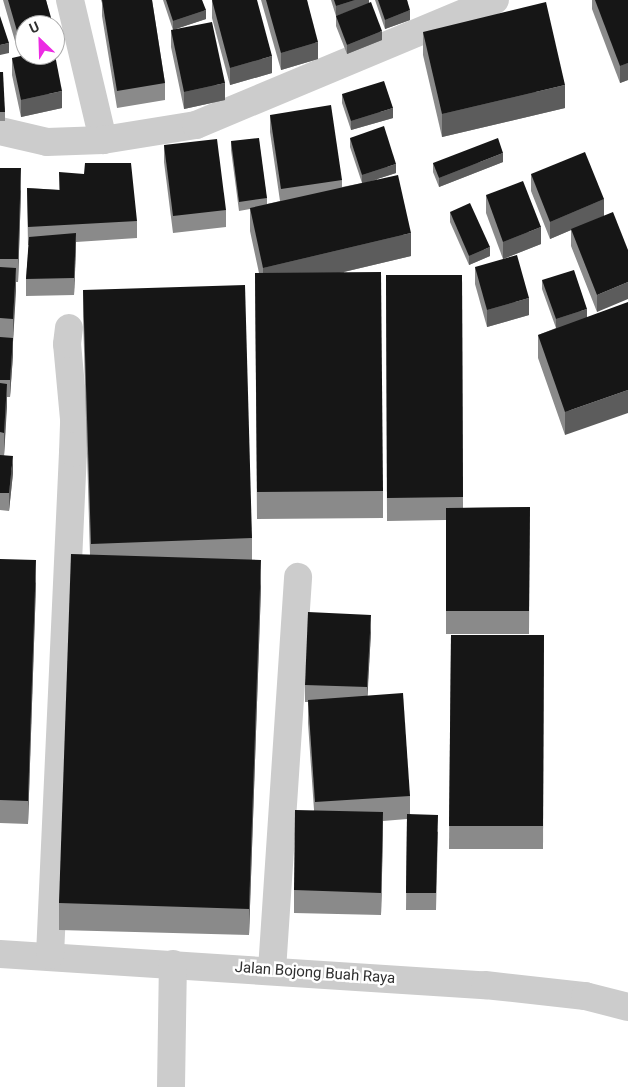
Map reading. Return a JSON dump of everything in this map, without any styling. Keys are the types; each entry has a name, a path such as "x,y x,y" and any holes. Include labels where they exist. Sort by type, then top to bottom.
{"street":[{"path":"70,0 103,140"},
{"path":"0,131 47,142 103,140 196,125 496,0"},
{"path":"50,956 73,453 74,419 67,344 69,328"},
{"path":"272,970 298,577"},
{"name":"Jalan Bojong Buah Raya","path":"0,954 485,985 584,996 628,1007"},
{"path":"171,1087 173,964"}],"building":[{"path":"8,0 46,0 50,15 15,15 15,24"},
{"path":"102,0 152,0 165,83 117,91"},
{"path":"166,0 202,0 206,10 173,21"},
{"path":"212,0 257,0 272,56 230,68"},
{"path":"266,0 307,0 318,42 281,53"},
{"path":"334,0 355,0 336,6"},
{"path":"378,0 407,0 410,10 385,20"},
{"path":"595,0 628,0 628,63 620,66"},
{"path":"371,2 382,31 347,45 336,16"},
{"path":"546,2 565,85 442,114 423,32"},
{"path":"0,16 9,43 0,45"},
{"path":"212,22 225,83 184,92 171,30"},
{"path":"15,57 15,65 57,65 62,91 21,100 12,58"},
{"path":"0,72 3,72 5,112 0,112"},
{"path":"384,81 393,108 351,121 342,94"},
{"path":"331,105 342,180 281,189 270,115"},
{"path":"384,126 396,164 362,175 350,138"},
{"path":"259,138 267,198 239,202 231,141"},
{"path":"498,138 503,153 439,178 433,163"},
{"path":"217,139 226,210 173,216 164,145"},
{"path":"585,152 604,199 550,222 531,174"},
{"path":"85,163 131,163 137,221 28,227 27,188 60,190 59,172 84,174"},
{"path":"0,168 21,168 18,259 0,259"},
{"path":"398,175 411,233 263,268 250,208"},
{"path":"523,181 541,227 503,242 486,195"},
{"path":"470,203 490,247 469,256 450,212"},
{"path":"613,212 628,250 628,282 597,295 571,229"},
{"path":"76,233 74,278 26,279 29,237"},
{"path":"517,255 529,298 487,310 475,267"},
{"path":"0,267 16,268 13,319 0,318"},
{"path":"574,270 587,309 556,319 542,280"},
{"path":"381,272 383,491 257,492 255,273"},
{"path":"386,275 462,275 463,497 387,498"},
{"path":"245,285 252,538 91,544 83,290"},
{"path":"628,302 628,390 565,412 538,335"},
{"path":"0,337 13,338 10,380 0,380"},
{"path":"0,383 7,384 4,433 0,432"},
{"path":"0,455 13,456 9,493 0,493"},
{"path":"530,507 529,611 446,611 446,508"},
{"path":"71,554 261,560 249,909 59,903"},
{"path":"0,559 36,560 28,801 0,800"},
{"path":"308,612 371,615 367,687 305,685"},
{"path":"451,635 544,635 543,826 449,826"},
{"path":"403,693 410,796 315,802 308,700"},
{"path":"295,810 383,812 381,893 294,890"},
{"path":"407,814 438,815 436,893 406,893"}]}
